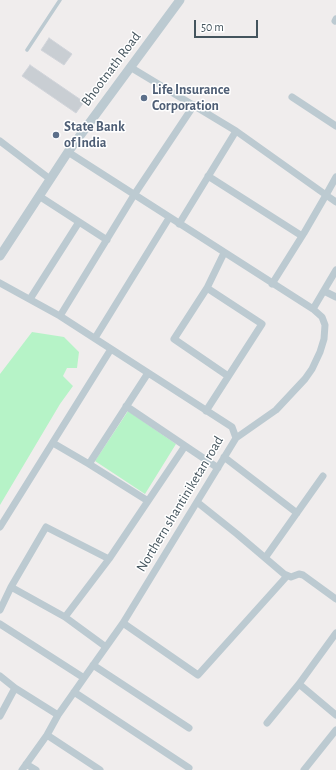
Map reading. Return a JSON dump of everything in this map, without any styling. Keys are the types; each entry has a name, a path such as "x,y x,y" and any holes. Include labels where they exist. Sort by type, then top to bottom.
{"street":[{"name":"Bhootnath Road","path":"0,256 68,152 180,0"},
{"path":"130,67 236,130 336,202"},
{"path":"292,97 335,122"},
{"path":"60,316 134,195 194,104"},
{"path":"179,224 236,130"},
{"path":"0,141 50,179"},
{"path":"68,152 313,309 322,318 325,325 324,339 312,369 276,410 236,438"},
{"path":"208,176 302,236"},
{"path":"272,284 336,177"},
{"path":"39,196 107,240"},
{"path":"95,338 169,218"},
{"path":"30,299 79,222"},
{"path":"224,252 207,288 174,339 228,376"},
{"path":"313,309 336,270"},
{"name":"Northern shantiniketan road","path":"0,283 60,316 232,427 236,438 123,623 58,715 24,767"},
{"path":"206,410 262,324 207,288"},
{"path":"324,291 336,297"},
{"path":"0,527 111,349"},
{"path":"89,464 148,373"},
{"path":"126,406 218,468"},
{"path":"52,442 148,501"},
{"path":"65,617 109,559 185,446"},
{"path":"224,457 296,513"},
{"path":"265,558 323,476"},
{"path":"197,502 284,574 291,577 299,574 303,575 336,599"},
{"path":"0,610 11,587 46,526 109,559"},
{"path":"123,623 198,675 287,576"},
{"path":"11,587 65,617 106,647"},
{"path":"0,624 84,678"},
{"path":"267,723 299,684 336,633"},
{"path":"94,665 189,728"},
{"path":"0,676 15,688 58,715"},
{"path":"299,684 336,715"},
{"path":"0,716 15,688"},
{"path":"74,692 189,768"},
{"path":"304,770 336,730"},
{"path":"47,734 100,770"},
{"path":"24,767 36,770"}],"lane":[{"path":"27,50 60,0"}],"green space":[{"path":"32,332 64,337 79,352 77,368 67,368 63,376 73,386 60,404 0,505 0,374"},
{"path":"128,411 176,444 145,494 95,461"}],"building":[{"path":"49,38 72,54 64,65 41,50"},
{"path":"30,65 84,102 76,113 22,76"}],"place":[{"name":"Life Insurance Corporation","path":"144,98"},
{"name":"State Bank of India","path":"56,135"}]}
